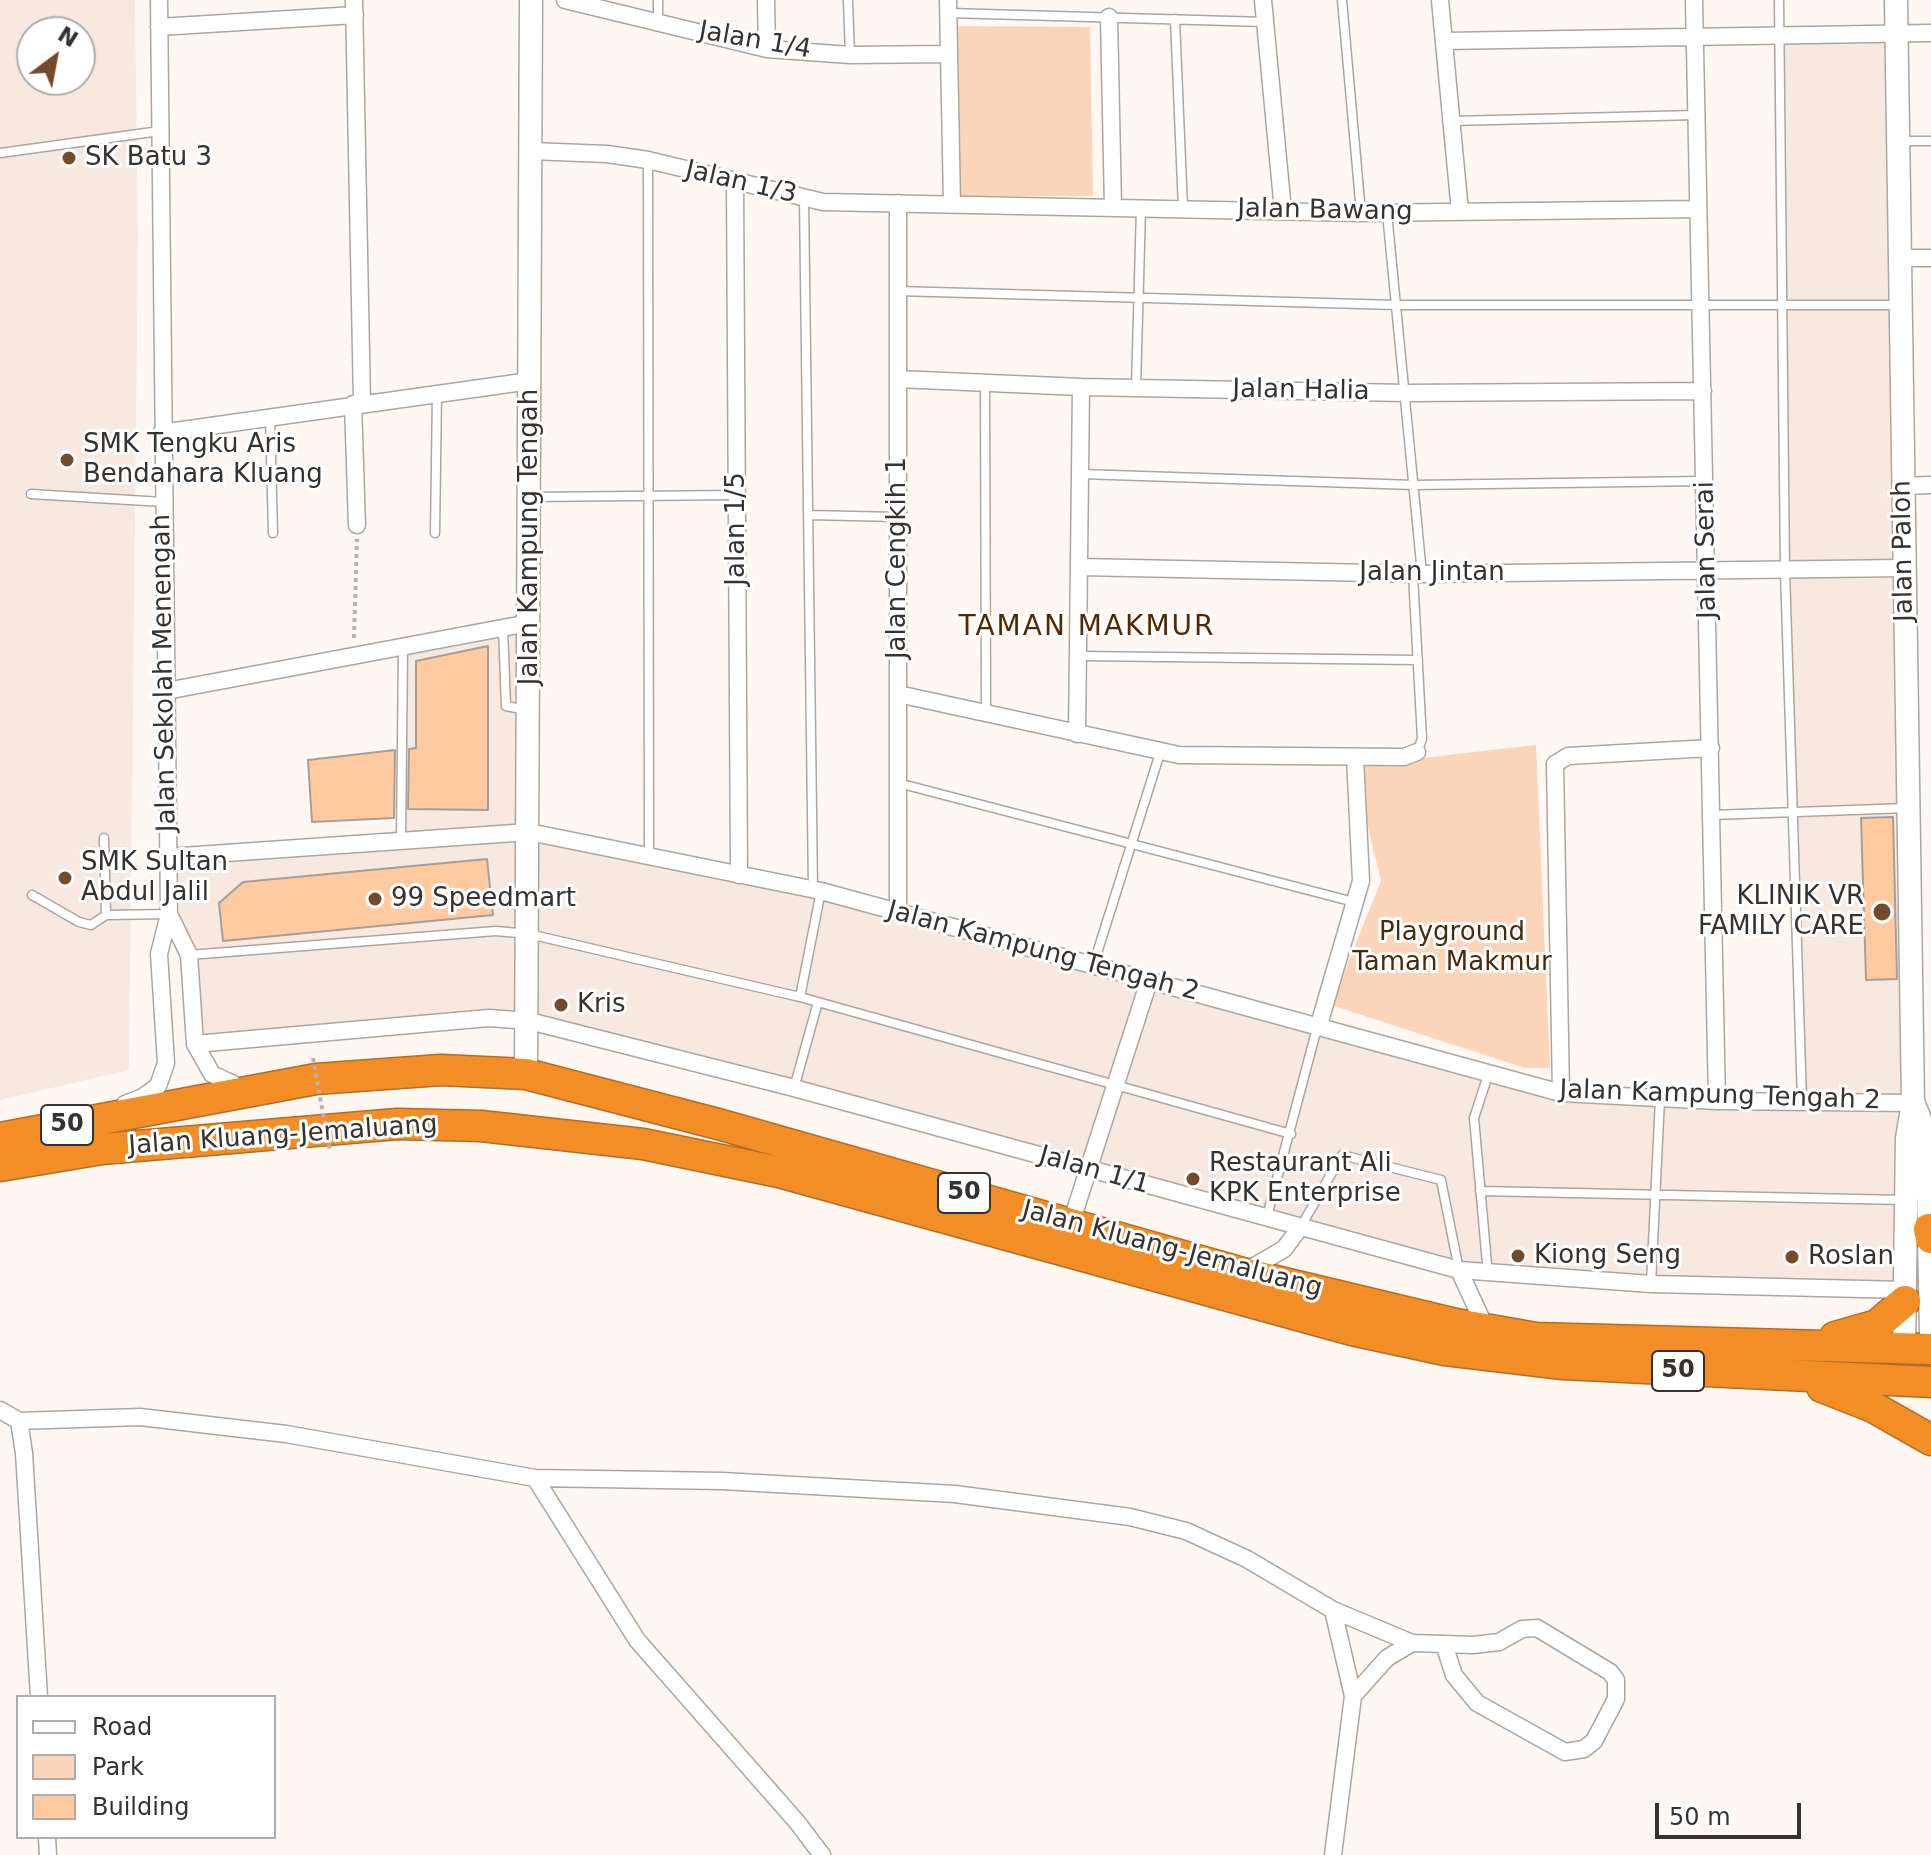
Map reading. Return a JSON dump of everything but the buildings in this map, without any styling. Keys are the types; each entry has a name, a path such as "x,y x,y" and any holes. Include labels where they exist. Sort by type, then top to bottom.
{"highway":[{"name":"Jalan Kluang-Jemaluang","path":"0,1138 316,1079 441,1070 526,1074 1243,1273 1486,1329 1536,1338 1918,1348"},
{"name":"Jalan Kluang-Jemaluang","path":"0,1166 102,1149 397,1124 481,1126 643,1144 779,1172 1352,1330 1445,1350 1563,1364 1931,1382"},
{"path":"1794,1345 1877,1325 1905,1296"},
{"path":"1793,1377 1873,1407 1931,1440"}],"main road":[{"name":"Jalan Kampung Tengah","path":"526,1074 529,1021 531,0"},
{"name":"Jalan Paloh","path":"1896,0 1913,1103 1907,1138 1905,1296 1918,1348"},
{"name":"Jalan Paloh","path":"1913,1103 1927,1137 1931,1332"}],"street":[{"name":"Jalan Sekolah Menengah","path":"57,1127 143,1097 158,1086 166,1063 159,954 169,914 161,433 159,0"},
{"name":"Jalan 1/4","path":"565,0 584,2 767,49 850,55 949,54"},
{"path":"766,0 767,49"},
{"path":"1263,0 1283,211"},
{"path":"1440,0 1460,212"},
{"name":"Jalan Serai","path":"1694,0 1717,1101"},
{"path":"948,6 952,204"},
{"path":"159,27 355,8 357,525"},
{"path":"1109,17 1113,207"},
{"path":"1444,41 1931,33"},
{"name":"Jalan 1/3","path":"531,151 607,154 648,160 804,198 952,204"},
{"name":"Jalan 1/5","path":"735,182 739,875"},
{"name":"Jalan Cengkih 1","path":"898,203 898,912"},
{"name":"Jalan Bawang","path":"952,204 1361,213 1698,209"},
{"path":"1898,258 1931,258"},
{"name":"Jalan Halia","path":"898,379 1081,387 1406,393 1703,391"},
{"path":"161,433 530,381"},
{"path":"1077,734 1081,387"},
{"path":"1903,486 1931,485"},
{"name":"Jalan Jintan","path":"1080,567 1417,574 1905,568"},
{"path":"166,691 529,623"},
{"path":"898,694 1160,753 1404,757 1417,752"},
{"path":"1561,1093 1555,764 1568,756 1711,748"},
{"path":"1318,1028 1361,881 1355,757"},
{"name":"Jalan Kampung Tengah 2","path":"168,857 529,832 817,890 1561,1093 1717,1101 1913,1103"},
{"name":"Jalan Sekolah Menengah","path":"169,914 189,955 195,1044"},
{"path":"1071,1223 1149,981"},
{"name":"Jalan 1/1","path":"195,1044 489,1018 529,1021 794,1088 1266,1220 1459,1270 1488,1275 1905,1296"},
{"path":"195,1044 212,1074 247,1091"},
{"path":"1243,1273 1284,1249 1299,1229"},
{"path":"1459,1270 1486,1329"},
{"path":"0,1410 19,1421 140,1417 286,1434 535,1478 722,1481 955,1494 1130,1517 1186,1531 1247,1559 1333,1610 1412,1643 1499,1642 1522,1629 1537,1628 1610,1672 1616,1680 1616,1699 1594,1741 1574,1752 1565,1752 1477,1703 1454,1675 1444,1644"},
{"path":"19,1421 39,1695"},
{"path":"535,1478 637,1640 797,1822 822,1855"},
{"path":"1333,1610 1353,1696 1333,1855"},
{"path":"1353,1696 1387,1658 1412,1643"}],"lane":[{"path":"658,0 658,23"},
{"path":"848,0 850,55"},
{"path":"1342,0 1361,213"},
{"path":"1779,0 1785,571 1802,1101"},
{"path":"948,6 1109,17 1265,22"},
{"path":"1175,19 1183,209"},
{"path":"1451,121 1696,115"},
{"path":"0,153 160,131"},
{"path":"1897,141 1931,141"},
{"path":"648,160 649,856"},
{"path":"800,997 817,890 804,198"},
{"path":"1136,388 1141,208"},
{"path":"1387,213 1414,485 1422,739 1417,752"},
{"path":"898,291 1396,305 1899,305"},
{"path":"985,383 986,713"},
{"path":"435,533 437,393"},
{"path":"270,416 273,533"},
{"path":"1081,474 1414,485 1706,481"},
{"path":"31,494 163,502"},
{"path":"528,497 737,495"},
{"path":"808,515 898,517"},
{"path":"503,628 506,706 530,711"},
{"path":"401,839 403,647"},
{"path":"1079,656 1418,660"},
{"path":"1093,966 1160,753"},
{"path":"898,783 1357,903"},
{"path":"1712,815 1909,808"},
{"path":"104,838 106,915"},
{"path":"32,895 79,922 91,925 106,915 169,914"},
{"path":"189,955 496,931 529,934 800,997 1291,1134"},
{"path":"794,1088 818,1002"},
{"path":"1266,1220 1318,1028"},
{"path":"1488,1075 1474,1118 1488,1275"},
{"path":"1651,1284 1660,1098"},
{"path":"1299,1229 1342,1155 1441,1180 1459,1270"},
{"path":"1480,1191 1906,1200"}],"path":[{"path":"354,656 357,525"},
{"path":"313,1058 330,1152"}],"shaded area":[{"path":"0,0 135,0 138,237 129,1070 0,1100"},
{"path":"1884,26 1902,1061 1893,1298 1671,1291 1453,1278 1064,1169 539,1031 487,1025 190,1051 175,848 397,832 397,656 517,632 517,839 824,900 1504,1087 1561,1099 1797,1109 1780,541 1773,28"}],"green space":[{"path":"956,26 1090,27 1093,196 955,196"},
{"name":"Playground Taman Makmur","path":"1536,745 1550,1068 1525,1068 1331,1005 1381,881 1353,766"}],"place":[{"name":"SK Batu 3","path":"69,158"},
{"name":"SMK Tengku Aris Bendahara Kluang","path":"67,460"},
{"name":"SMK Sultan Abdul Jalil","path":"65,878"},
{"name":"99 Speedmart","path":"375,899"},
{"name":"KLINIK VR FAMILY CARE","path":"1882,912"},
{"name":"Kris","path":"561,1005"},
{"name":"Restaurant Ali KPK Enterprise","path":"1193,1179"},
{"name":"Kiong Seng","path":"1518,1256"},
{"name":"Roslan","path":"1792,1257"}],"district":[{"name":"TAMAN MAKMUR","path":"1087,628"}]}
